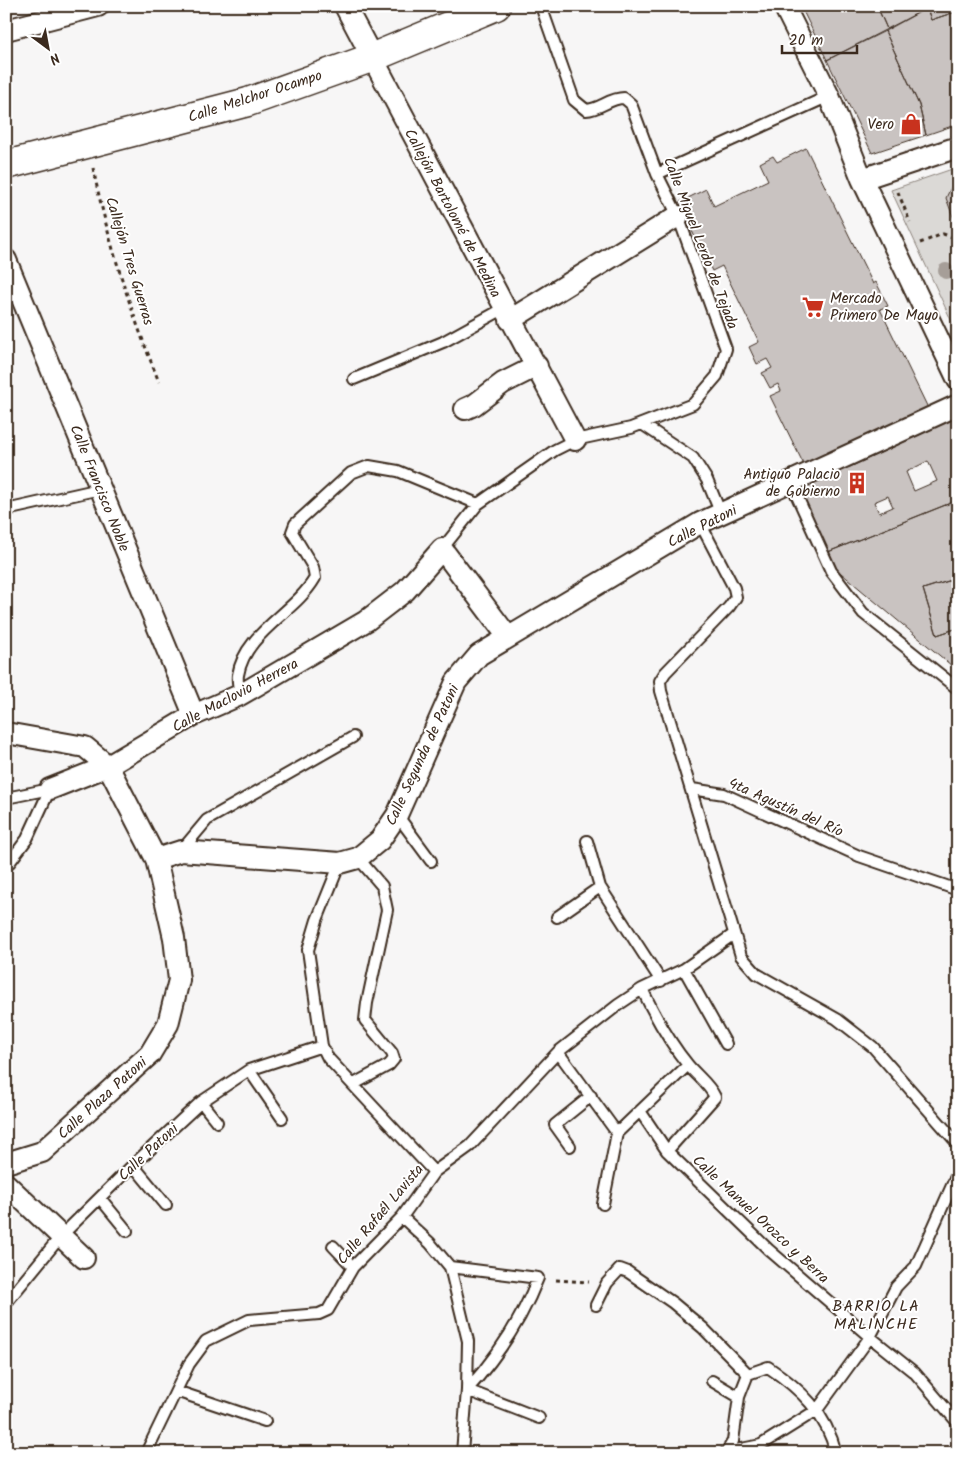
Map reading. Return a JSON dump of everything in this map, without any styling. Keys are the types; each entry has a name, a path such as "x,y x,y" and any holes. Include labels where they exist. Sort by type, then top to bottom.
{"street":[{"path":"6,30 98,6"},
{"name":"Callejón Bartolomé de Medina","path":"345,6 575,440"},
{"name":"Calle Melchor Ocampo","path":"6,165 248,102 371,58 496,6"},
{"path":"784,6 829,96 862,179 958,380"},
{"path":"862,179 958,148"},
{"path":"507,314 678,216"},
{"name":"Calle Francisco Noble","path":"6,260 194,715"},
{"path":"465,409 474,405 503,383 537,366"},
{"name":"Calle Patoni","path":"508,637 700,524 958,405"},
{"path":"442,549 508,637"},
{"name":"Calle Maclovio Herrera","path":"50,789 108,766 194,715 240,695 366,621 405,591 442,549"},
{"name":"Calle Segunda de Patoni","path":"349,861 380,840 397,815 456,682 478,655 508,637"},
{"path":"6,733 85,747 108,766"},
{"name":"Calle Plaza Patoni","path":"6,1164 42,1152 150,1054 168,1024 179,980 174,938 156,859 108,766"},
{"path":"156,859 181,851 349,861"},
{"path":"6,1184 84,1258"}],"lane":[{"name":"Calle Miguel Lerdo de Tejada","path":"442,549 478,504 555,450 575,440 642,424 692,404 717,376 726,349 678,216 658,174 631,104 624,98 613,98 598,109 586,110 574,100 541,6"},
{"path":"658,174 829,96"},
{"path":"354,379 507,314"},
{"path":"642,424 693,458 707,480 721,514"},
{"path":"240,695 237,677 244,657 265,629 310,588 315,578 313,567 292,532 295,524 351,473 369,466 398,471 478,504"},
{"path":"791,483 831,571 863,613 958,689"},
{"path":"6,510 100,489"},
{"path":"700,524 734,588 736,597 729,607 665,673 660,681 661,691 741,956 758,974 836,1019 873,1047 958,1144"},
{"path":"181,851 207,820 353,737"},
{"path":"6,798 50,789"},
{"path":"6,867 27,839 50,789"},
{"name":"4ta Agustín del Río","path":"692,789 724,794 859,856 958,890"},
{"path":"397,815 430,861"},
{"path":"586,841 600,887 661,981"},
{"path":"349,861 382,886 387,910 365,1020 392,1053 394,1059 390,1065 354,1084"},
{"name":"Calle Segunda de Patoni","path":"322,1046 308,950 317,920 349,861"},
{"path":"557,917 600,887"},
{"name":"Calle Rafaél Lavista","path":"146,1453 190,1364 206,1340 249,1320 319,1314 328,1310 353,1267 402,1217 434,1172 470,1146 558,1052 618,1005 642,989 684,969 734,934"},
{"path":"684,969 726,1044"},
{"path":"642,989 662,1028 688,1065 716,1097 667,1151"},
{"path":"322,1046 328,1058 434,1172"},
{"name":"Calle Patoni","path":"6,1303 61,1236 133,1165 201,1102 249,1070 322,1046"},
{"path":"558,1052 617,1133"},
{"path":"603,1204 617,1133 688,1065"},
{"path":"249,1070 282,1118"},
{"path":"570,1146 555,1125 591,1096"},
{"path":"201,1102 217,1122"},
{"name":"Calle Manuel Orozco y Berra","path":"640,1111 667,1151 770,1250 870,1337 915,1373 958,1423"},
{"path":"133,1165 166,1205"},
{"path":"726,1452 761,1445 817,1410 870,1337 896,1287 916,1266 958,1172"},
{"path":"100,1198 127,1231"},
{"path":"402,1217 430,1243 450,1267 468,1341 467,1390 462,1453"},
{"path":"333,1246 353,1267"},
{"path":"450,1267 538,1278 526,1308 484,1371 467,1390"},
{"path":"596,1305 607,1283 620,1269 673,1303 703,1328 748,1374"},
{"path":"748,1374 768,1367 794,1384 817,1410 836,1453"},
{"path":"726,1452 733,1441 740,1397 748,1374"},
{"path":"712,1381 740,1397"},
{"path":"467,1390 539,1418"},
{"path":"176,1391 264,1421"}],"path":[{"name":"Callejón Tres Guerras","path":"88,144 104,225 137,325 159,382"},
{"path":"920,243 943,234 958,239"},
{"path":"538,1278 607,1283"}],"shaded area":[{"path":"958,167 958,335 891,190"}],"building":[{"path":"817,6 877,6 887,29 827,60 804,13"},
{"path":"877,6 926,6 927,8 887,29"},
{"path":"926,6 958,6 958,11 931,20"},
{"path":"927,8 931,20 958,11 958,124 926,135 919,105 885,31"},
{"path":"885,31 919,105 926,135 872,153 827,60"},
{"name":"Mercado Primero De Mayo","path":"806,148 873,284 876,282 888,306 880,309 928,408 806,469 770,396 781,391 778,384 770,388 762,373 772,368 767,359 757,364 749,347 759,342 722,266 712,271 678,203 706,189 714,206 768,180 760,163 773,156 777,162"},
{"path":"958,182 957,227 946,198 953,183"},
{"name":"Antiguo Palacio de Gobierno","path":"958,417 958,500 828,552 797,486 840,466 850,467","holes":["928,461 937,481 914,491 906,472","888,496 893,507 879,513 874,502"]},
{"path":"958,500 958,578 923,589 937,635 958,628 958,671 835,568 828,552"},
{"path":"958,578 958,628 937,635 923,589"}],"place":[{"name":"Vero","path":"911,124"},
{"name":"Mercado Primero De Mayo","path":"813,307"},
{"name":"Antiguo Palacio de Gobierno","path":"857,483"}],"district":[{"name":"BARRIO LA MALINCHE","path":"876,1314"}]}
